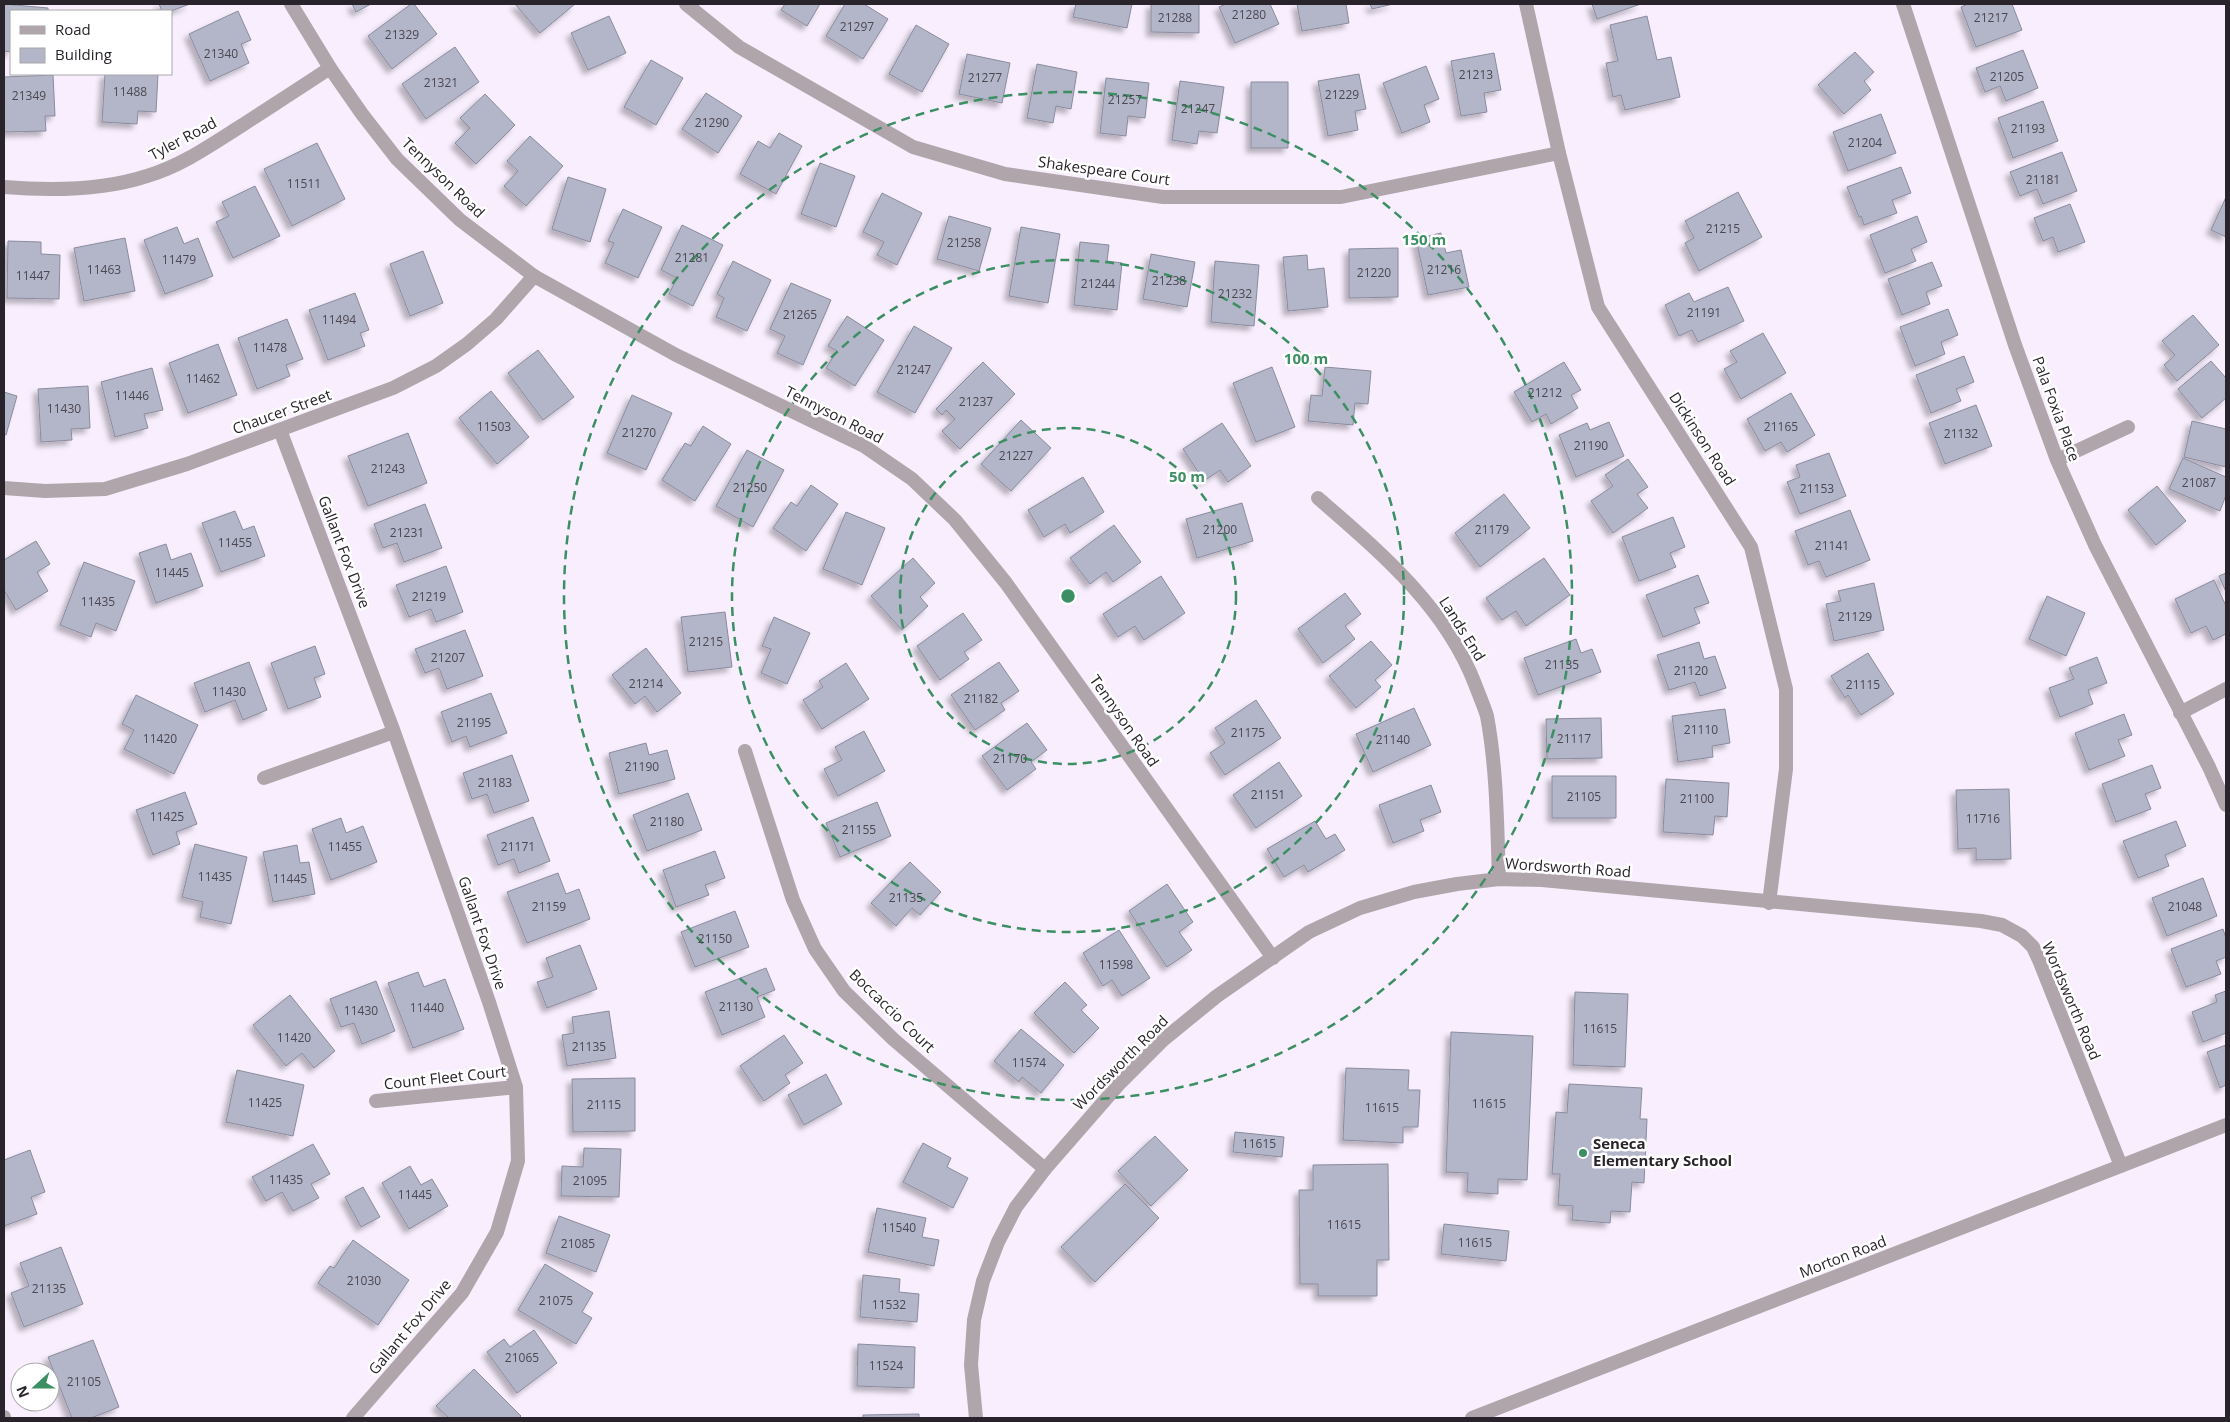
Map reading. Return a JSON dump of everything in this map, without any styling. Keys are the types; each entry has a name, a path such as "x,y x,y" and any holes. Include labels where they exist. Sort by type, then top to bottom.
{"street":[{"name":"Tennyson Road","path":"291,4 330,68 362,114 397,159 460,220 534,276 676,355 864,446 912,479 955,520 1006,582 1273,958"},
{"name":"Shakespeare Court","path":"686,4 739,47 913,147 1005,174 1163,197 1341,197 1559,152"},
{"name":"Dickinson Road","path":"1526,4 1559,152 1598,307 1751,546 1786,689 1786,769 1769,902"},
{"name":"Pala Foxia Place","path":"1903,4 2015,345 2057,460 2095,545 2209,767 2226,805"},
{"name":"Tyler Road","path":"4,187 51,191 101,186 146,176 179,163 208,148 330,68"},
{"name":"Chaucer Street","path":"4,488 45,491 105,489 187,464 393,388 436,366 467,344 496,319 534,276"},
{"path":"2057,460 2128,427"},
{"name":"Gallant Fox Drive","path":"280,430 394,732 489,1002 516,1087 518,1161 497,1232 462,1293 353,1418"},
{"name":"Lands End","path":"1318,498 1382,554 1431,607 1465,658 1486,714 1494,772 1499,879"},
{"path":"2180,713 2226,689"},
{"path":"264,778 394,732"},
{"name":"Boccaccio Court","path":"745,751 793,900 815,949 844,991 893,1038 1045,1169"},
{"name":"Wordsworth Road","path":"976,1418 971,1365 974,1320 983,1281 998,1242 1016,1207 1045,1169 1120,1083 1163,1040 1217,996 1309,932 1360,908 1414,892 1499,879 1542,880 1981,921 2002,925 2022,936 2032,947 2039,960 2121,1166"},
{"name":"Count Fleet Court","path":"376,1101 516,1087"},
{"name":"Morton Road","path":"1472,1418 2226,1125"}],"building":[{"path":"4,4 48,8 48,10 10,10 10,52 4,51"},
{"path":"159,4 190,4 172,11 162,10"},
{"path":"352,4 371,4 356,12"},
{"path":"411,4 414,4 437,34 392,69 368,36"},
{"path":"515,4 575,4 540,33"},
{"path":"785,4 820,4 807,26 781,10"},
{"path":"845,4 864,4 888,19 863,59 826,36"},
{"path":"1076,4 1132,4 1127,28 1073,17"},
{"path":"1151,4 1199,4 1199,33 1151,32"},
{"path":"1226,4 1270,4 1279,24 1235,43 1219,7"},
{"path":"1297,4 1346,4 1349,23 1302,31"},
{"path":"1370,4 1393,4 1372,9"},
{"path":"1592,4 1641,4 1597,19"},
{"path":"1968,4 2012,4 2022,30 1976,47 1961,7"},
{"path":"238,11 251,40 241,44 249,63 210,81 189,34"},
{"path":"609,16 626,53 588,70 571,33"},
{"path":"1647,16 1657,60 1671,57 1680,97 1625,110 1621,95 1613,97 1606,63 1618,61 1610,25"},
{"path":"916,25 949,44 922,92 889,74"},
{"path":"455,47 479,82 426,119 402,84"},
{"path":"2023,50 2038,88 2006,101 2000,86 1985,92 1976,68"},
{"path":"1855,52 1874,72 1864,81 1871,90 1844,114 1818,85"},
{"path":"1494,53 1501,90 1484,93 1487,112 1461,116 1451,61"},
{"path":"967,54 1010,63 1002,103 959,94"},
{"path":"651,60 683,78 656,125 624,107"},
{"path":"1037,64 1077,72 1071,109 1056,106 1053,123 1027,118"},
{"path":"1426,66 1439,99 1424,105 1430,122 1402,133 1383,83"},
{"path":"1359,74 1366,109 1355,111 1358,130 1328,136 1318,81"},
{"path":"53,75 55,116 45,116 46,131 4,132 4,77"},
{"path":"105,75 158,75 156,112 138,111 137,124 102,122"},
{"path":"1106,78 1149,83 1145,118 1128,116 1126,136 1100,133"},
{"path":"1180,81 1224,87 1217,133 1199,131 1197,144 1172,140"},
{"path":"1251,82 1288,82 1288,148 1251,148"},
{"path":"706,93 742,116 718,153 682,129"},
{"path":"485,94 515,125 476,164 455,143 470,128 460,118"},
{"path":"2043,101 2058,141 2013,158 1998,118"},
{"path":"1881,114 1896,153 1848,171 1833,132"},
{"path":"779,133 802,146 776,194 740,174 758,141 770,148"},
{"path":"530,136 563,166 526,206 504,186 518,171 507,161"},
{"path":"317,143 345,199 292,226 264,169"},
{"path":"2062,152 2077,191 2043,204 2037,189 2020,196 2010,172"},
{"path":"820,163 855,176 836,227 801,214"},
{"path":"1901,167 1911,193 1892,200 1897,213 1864,225 1847,187"},
{"path":"568,177 606,189 590,242 552,229"},
{"path":"255,186 280,236 233,258 216,222 229,216 222,202"},
{"path":"1738,192 1762,237 1699,271 1685,243 1694,238 1685,221"},
{"path":"882,193 922,213 897,265 877,255 884,242 863,232"},
{"path":"2226,197 2226,237 2211,230"},
{"path":"2070,204 2085,242 2058,252 2053,237 2043,241 2034,218"},
{"path":"623,209 662,227 638,278 605,263 614,243 608,241"},
{"path":"949,216 991,228 979,271 937,259"},
{"path":"1917,216 1927,242 1911,249 1916,261 1885,273 1870,235"},
{"path":"682,225 723,245 693,306 669,294 677,278 661,270"},
{"path":"177,227 184,244 198,238 213,276 165,294 144,240"},
{"path":"1021,227 1060,234 1048,303 1009,296"},
{"path":"1441,233 1446,253 1461,250 1469,287 1428,295 1416,239"},
{"path":"125,238 135,291 84,301 74,248"},
{"path":"8,241 41,242 41,254 60,255 59,299 7,298"},
{"path":"1080,242 1109,245 1107,261 1122,263 1117,310 1074,305"},
{"path":"1398,248 1398,297 1349,298 1349,249"},
{"path":"423,251 443,303 410,316 390,264"},
{"path":"1151,254 1195,262 1187,307 1143,299"},
{"path":"1307,255 1308,270 1324,268 1328,307 1288,311 1283,257"},
{"path":"733,261 771,280 747,331 716,317 724,298 717,294"},
{"path":"1215,261 1259,265 1254,326 1211,322"},
{"path":"1932,262 1942,286 1926,292 1930,304 1902,315 1888,279"},
{"path":"791,283 831,300 803,365 777,353 785,336 770,329"},
{"path":"1728,287 1744,321 1698,342 1692,330 1679,336 1665,305 1689,293 1694,302"},
{"path":"355,293 369,330 360,333 365,346 328,360 309,310"},
{"path":"1948,309 1958,335 1941,342 1945,354 1915,366 1900,327"},
{"path":"2193,315 2219,345 2177,381 2164,365 2175,355 2162,341"},
{"path":"847,316 884,340 855,386 826,368 837,351 828,346"},
{"path":"287,319 303,359 286,365 290,376 257,389 238,338"},
{"path":"914,326 952,348 915,413 877,392"},
{"path":"1763,333 1786,373 1741,399 1724,369 1737,362 1730,351"},
{"path":"218,344 237,395 188,413 169,363"},
{"path":"538,350 574,397 543,420 508,373"},
{"path":"1964,356 1974,382 1956,389 1961,401 1931,413 1916,375"},
{"path":"2211,361 2226,378 2226,398 2202,418 2178,389"},
{"path":"983,362 1015,394 960,449 942,431 955,419 946,410 942,415 936,409"},
{"path":"1564,362 1581,390 1571,395 1578,408 1551,424 1546,414 1532,422 1514,392"},
{"path":"1272,367 1295,427 1256,442 1233,383"},
{"path":"1325,367 1371,371 1368,404 1355,403 1353,425 1308,421 1311,395 1322,396"},
{"path":"152,368 163,410 144,414 148,428 115,437 101,382"},
{"path":"88,386 90,428 71,429 72,440 41,442 38,389"},
{"path":"491,391 529,437 497,464 459,418"},
{"path":"4,392 17,396 6,435 4,434"},
{"path":"1791,393 1815,435 1787,452 1781,442 1765,451 1747,419"},
{"path":"632,395 672,413 646,470 607,453"},
{"path":"1976,405 1992,446 1945,464 1929,423"},
{"path":"1021,420 1051,448 1011,491 981,464"},
{"path":"2192,421 2226,429 2226,467 2184,457"},
{"path":"1609,422 1624,456 1576,477 1559,435 1587,423 1590,430"},
{"path":"1222,423 1251,466 1228,482 1220,470 1204,481 1183,449"},
{"path":"703,426 731,444 695,501 662,480 685,443 691,446"},
{"path":"408,433 427,483 368,506 348,456"},
{"path":"747,450 784,470 753,527 716,506"},
{"path":"1829,453 1846,496 1800,514 1787,482 1800,477 1796,465"},
{"path":"2183,458 2226,477 2226,495 2220,511 2169,489"},
{"path":"1628,459 1648,487 1637,494 1648,508 1613,533 1591,501 1613,486 1605,475"},
{"path":"1083,477 1104,512 1070,533 1065,524 1044,537 1028,510"},
{"path":"811,485 838,504 806,551 773,528 791,502 797,506"},
{"path":"2157,486 2186,521 2156,545 2128,510"},
{"path":"1504,494 1530,528 1480,567 1455,533"},
{"path":"1242,503 1253,541 1197,558 1186,519"},
{"path":"425,504 442,548 404,562 397,543 383,548 374,524"},
{"path":"1850,510 1870,560 1826,577 1819,561 1808,565 1795,531"},
{"path":"235,511 243,530 254,526 265,556 221,572 202,523"},
{"path":"846,512 885,528 862,585 823,569"},
{"path":"1673,517 1685,547 1670,553 1676,567 1639,581 1622,537"},
{"path":"1114,525 1141,562 1113,582 1106,572 1090,584 1070,558"},
{"path":"36,541 50,564 37,572 48,591 16,610 4,590 4,560"},
{"path":"166,544 171,560 191,553 203,586 156,603 139,553"},
{"path":"913,558 935,583 920,597 928,606 902,630 871,596"},
{"path":"1544,558 1570,595 1526,626 1516,611 1502,620 1486,598"},
{"path":"84,562 135,581 116,631 96,623 91,637 60,625"},
{"path":"446,566 463,612 436,622 431,609 409,617 396,585"},
{"path":"2226,573 2226,592 2219,576"},
{"path":"1698,575 1709,603 1694,608 1700,623 1663,637 1646,595"},
{"path":"1161,576 1185,613 1144,640 1135,626 1118,637 1103,614"},
{"path":"2214,580 2226,606 2226,634 2213,640 2206,626 2191,633 2175,599"},
{"path":"1874,583 1884,630 1834,641 1826,604 1841,601 1838,591"},
{"path":"1345,593 1361,614 1345,626 1355,639 1323,663 1298,629"},
{"path":"2047,596 2085,613 2066,656 2029,639"},
{"path":"725,612 732,667 688,672 681,617"},
{"path":"963,613 982,640 964,652 969,659 940,680 917,646"},
{"path":"774,617 810,633 787,684 761,673 771,649 762,646"},
{"path":"465,630 483,676 447,689 439,668 425,673 415,649"},
{"path":"1576,639 1581,653 1592,649 1601,672 1538,695 1524,658"},
{"path":"1371,641 1392,665 1375,680 1381,687 1356,708 1329,676"},
{"path":"1699,642 1704,659 1715,656 1726,688 1700,696 1695,682 1669,690 1657,655"},
{"path":"315,646 325,674 314,678 321,697 288,709 271,663"},
{"path":"646,648 681,693 657,712 645,696 635,704 612,675"},
{"path":"1868,653 1894,694 1861,715 1848,695 1845,698 1831,676"},
{"path":"2097,657 2107,683 2088,690 2093,704 2060,717 2049,688 2074,679 2069,668"},
{"path":"249,662 267,710 243,720 235,700 205,712 194,683"},
{"path":"999,662 1019,691 1001,703 1005,710 975,730 951,695"},
{"path":"846,663 869,699 822,729 803,700 823,687 819,681"},
{"path":"491,693 507,733 470,747 466,736 452,742 441,712"},
{"path":"136,695 198,725 174,774 124,749 134,730 122,724"},
{"path":"1256,700 1281,738 1225,775 1210,753 1225,743 1215,728"},
{"path":"1414,708 1431,745 1373,772 1356,734"},
{"path":"1725,709 1730,743 1712,746 1713,757 1678,762 1672,716"},
{"path":"2124,714 2132,735 2118,740 2125,756 2089,770 2075,733"},
{"path":"1601,718 1602,758 1547,759 1546,719"},
{"path":"1027,723 1047,750 1031,762 1036,769 1007,790 982,756"},
{"path":"864,731 885,771 838,796 824,769 842,760 835,747"},
{"path":"646,743 649,755 667,750 675,779 619,794 609,753"},
{"path":"512,755 529,801 494,813 487,794 472,799 463,773"},
{"path":"1279,762 1302,796 1256,828 1233,795"},
{"path":"2152,765 2161,788 2145,794 2151,809 2116,822 2102,784"},
{"path":"1552,776 1616,776 1616,818 1552,818"},
{"path":"1666,779 1729,783 1727,817 1715,816 1713,835 1663,832"},
{"path":"1431,785 1441,812 1420,820 1424,831 1393,843 1379,805"},
{"path":"2009,789 2011,859 1976,860 1976,848 1958,849 1956,790"},
{"path":"185,792 197,824 176,832 180,844 153,855 136,810"},
{"path":"688,793 702,830 647,851 633,815"},
{"path":"877,802 891,836 840,857 826,823"},
{"path":"533,817 550,861 519,873 514,859 498,865 487,835"},
{"path":"341,818 346,833 363,826 377,862 331,880 312,829"},
{"path":"1315,821 1326,839 1335,834 1345,850 1308,872 1304,865 1284,877 1267,849"},
{"path":"2176,821 2186,846 2165,855 2169,866 2138,878 2123,841"},
{"path":"195,844 247,857 231,924 200,917 203,902 182,897"},
{"path":"297,845 300,863 309,862 315,894 273,902 263,852"},
{"path":"715,851 725,878 705,885 709,895 676,907 663,870"},
{"path":"910,862 941,892 920,915 912,908 896,926 871,903"},
{"path":"558,873 566,894 579,889 590,919 527,943 507,892"},
{"path":"2203,878 2217,916 2167,936 2152,898"},
{"path":"1167,884 1193,922 1179,932 1192,950 1167,967 1129,911"},
{"path":"735,911 749,947 695,967 681,932"},
{"path":"2223,929 2226,938 2226,957 2216,961 2221,974 2186,987 2171,949"},
{"path":"1119,930 1150,978 1122,996 1112,980 1103,986 1083,953"},
{"path":"580,945 597,989 547,1008 537,982 553,977 546,958"},
{"path":"766,968 775,990 757,997 765,1017 722,1035 705,992"},
{"path":"418,972 424,987 445,979 464,1029 413,1048 388,983"},
{"path":"376,981 395,1031 362,1044 354,1023 341,1027 330,999"},
{"path":"1065,982 1087,1005 1081,1010 1099,1028 1074,1053 1034,1013"},
{"path":"2226,991 2226,1033 2203,1042 2192,1012 2217,1002 2215,995"},
{"path":"1575,992 1628,994 1625,1067 1573,1065"},
{"path":"290,995 335,1051 314,1068 302,1053 286,1066 253,1025"},
{"path":"609,1011 616,1058 567,1066 562,1035 574,1033 572,1017"},
{"path":"1021,1029 1064,1065 1041,1093 1022,1077 1019,1082 994,1061"},
{"path":"1451,1032 1533,1036 1527,1180 1498,1179 1498,1194 1467,1192 1468,1173 1446,1172"},
{"path":"784,1035 803,1063 785,1075 790,1083 764,1101 740,1066"},
{"path":"2226,1045 2226,1085 2220,1088 2207,1052"},
{"path":"1346,1068 1409,1070 1408,1090 1420,1090 1418,1127 1403,1127 1403,1143 1343,1140"},
{"path":"237,1070 304,1085 293,1136 226,1122"},
{"path":"826,1074 842,1104 804,1125 788,1095"},
{"path":"635,1078 635,1131 573,1132 572,1079"},
{"name":"Seneca Elementary School","path":"1569,1084 1642,1088 1640,1119 1647,1119 1644,1183 1632,1182 1630,1212 1611,1211 1610,1223 1572,1220 1573,1206 1558,1205 1560,1174 1552,1174 1556,1112 1567,1113"},
{"path":"1235,1132 1284,1137 1282,1157 1233,1152"},
{"path":"1155,1136 1188,1170 1151,1206 1118,1171"},
{"path":"923,1143 951,1158 947,1167 968,1178 953,1208 903,1182"},
{"path":"313,1144 330,1174 311,1184 319,1198 293,1211 282,1192 266,1201 252,1177"},
{"path":"584,1148 621,1149 619,1197 561,1196 562,1166 583,1167"},
{"path":"30,1150 45,1192 31,1197 37,1214 4,1226 4,1160"},
{"path":"1388,1164 1389,1260 1377,1260 1377,1296 1318,1296 1318,1284 1300,1284 1299,1190 1313,1190 1313,1165"},
{"path":"410,1166 421,1185 432,1179 448,1206 409,1229 382,1183"},
{"path":"1125,1184 1159,1218 1095,1282 1061,1247"},
{"path":"363,1187 380,1217 361,1227 345,1197"},
{"path":"877,1208 926,1218 922,1237 939,1240 934,1266 868,1252"},
{"path":"559,1216 610,1235 596,1272 546,1253"},
{"path":"1444,1224 1509,1231 1506,1261 1441,1254"},
{"path":"353,1240 409,1280 378,1325 318,1283 330,1266 334,1268"},
{"path":"61,1247 83,1304 24,1327 11,1293 29,1286 20,1263"},
{"path":"545,1264 593,1293 582,1312 592,1318 576,1344 518,1310"},
{"path":"863,1275 900,1279 899,1292 919,1294 917,1322 860,1317"},
{"path":"534,1330 557,1363 517,1393 487,1352 504,1339 510,1347"},
{"path":"93,1340 119,1407 91,1418 72,1418 60,1388 60,1362 50,1362 48,1357"},
{"path":"858,1344 915,1347 914,1388 857,1386"},
{"path":"474,1369 521,1416 519,1418 449,1418 436,1406"},
{"path":"919,1414 919,1418 863,1418 863,1415"}],"place":[{"name":"Seneca Elementary School","path":"1583,1153"}]}
